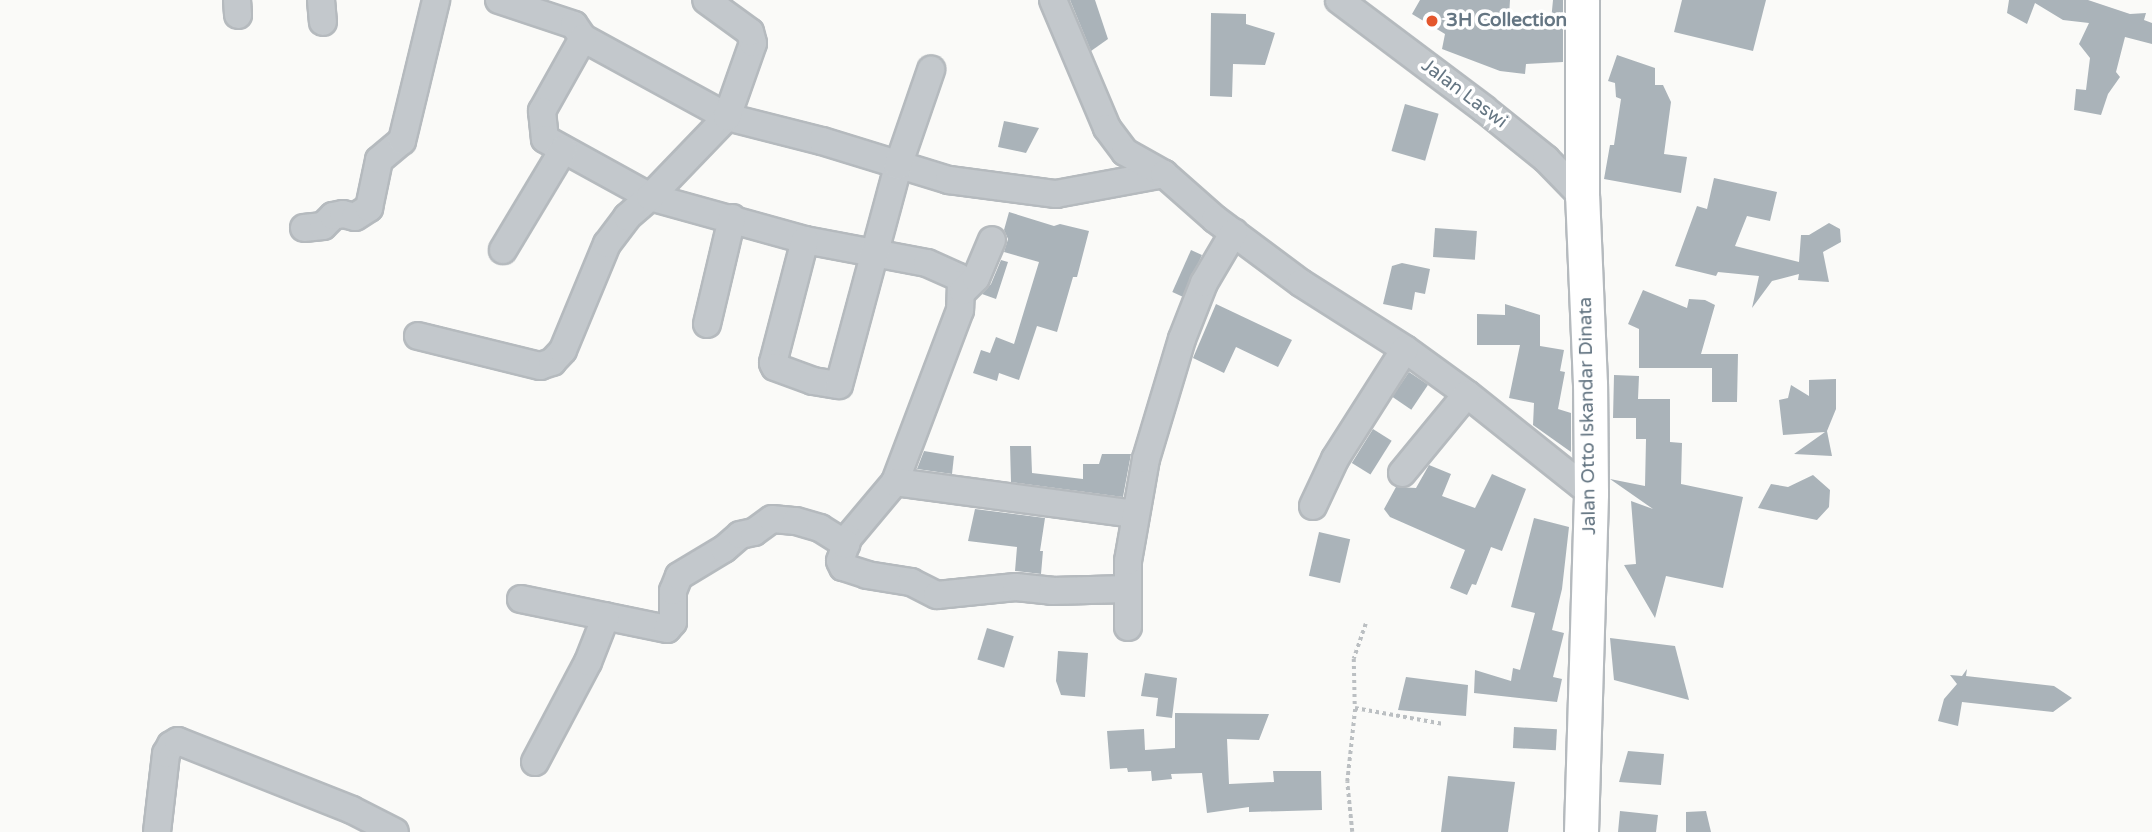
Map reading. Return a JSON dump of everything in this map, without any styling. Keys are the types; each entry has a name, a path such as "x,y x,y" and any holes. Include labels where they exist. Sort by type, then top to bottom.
{"main road":[{"name":"Jalan Otto Iskandar Dinata","path":"1581,832 1591,493 1590,384 1582,197 1582,0"}],"street":[{"path":"304,228 323,226 333,216 343,214 355,217 369,208 379,160 402,141 436,0"},
{"path":"499,0 566,10 583,38 727,117 822,141 949,180 1056,194 1164,174"},
{"path":"418,336 540,366 552,362 563,351 607,244 627,217 650,197 727,117 753,43 750,32 708,0"},
{"path":"1053,0 1107,128 1125,152 1164,174 1301,283 1405,349 1467,394 1591,493"},
{"name":"Jalan Laswi","path":"1339,0 1546,159 1582,197"},
{"path":"583,38 542,111 545,139 650,197 805,240 927,263 958,277 963,291 960,310 895,482 851,537 840,561 843,567 867,575 911,582 937,595 1016,587 1052,591 1128,589"},
{"path":"805,240 773,363 775,367 834,386 839,385 844,375 898,166 931,70"},
{"path":"503,250 563,150"},
{"path":"707,324 732,218"},
{"path":"1128,626 1128,589 1135,513 1146,459 1182,339 1204,284 1234,232"},
{"path":"963,291 976,278 992,240"},
{"path":"1313,506 1335,459 1405,349"},
{"path":"1402,473 1467,394"},
{"path":"895,482 1135,513"},
{"path":"521,599 664,629 670,628 673,622 675,581 724,549 740,535 754,532 772,519 796,521 851,537"},
{"path":"535,762 588,662 606,616"},
{"path":"157,832 166,754 171,745 178,741 352,810 395,832"}],"path":[{"path":"1352,832 1347,782 1356,708 1354,659 1366,624"},
{"path":"1356,708 1444,724"}],"building":[{"path":"1070,0 1095,0 1108,39 1091,51"},
{"path":"1420,0 1510,0 1509,17 1551,21 1553,0 1563,0 1563,62 1526,64 1525,74 1500,71 1442,49 1445,34 1412,14"},
{"path":"1682,0 1766,0 1753,51 1674,32"},
{"path":"2009,0 2088,0 2130,14 2146,13 2144,20 2152,23 2152,44 2125,37 2116,72 2120,77 2108,94 2101,115 2074,110 2076,89 2086,90 2090,58 2079,44 2089,23 2063,20 2035,3 2027,24 2007,13"},
{"path":"1211,13 1246,14 1246,24 1275,33 1265,65 1233,64 1232,97 1210,96"},
{"path":"1617,55 1655,68 1655,85 1663,85 1671,102 1664,154 1687,157 1681,193 1604,179 1610,145 1614,145 1621,99 1616,97 1615,83 1608,81"},
{"path":"1405,104 1439,114 1425,161 1391,151"},
{"path":"1004,121 1039,128 1026,153 998,147"},
{"path":"1714,178 1777,192 1770,221 1747,216 1735,246 1799,262 1801,235 1809,235 1829,223 1840,229 1841,242 1823,252 1829,282 1798,280 1799,274 1772,281 1752,308 1759,276 1718,272 1716,276 1675,266 1697,206 1707,209"},
{"path":"1009,212 1054,226 1060,224 1089,231 1077,277 1073,277 1057,332 1037,326 1019,380 999,373 997,381 973,373 981,350 990,353 996,337 1014,344 1039,262 1004,252 1008,239 1004,230"},
{"path":"1435,228 1477,231 1475,260 1433,257"},
{"path":"1191,250 1202,255 1183,297 1172,292"},
{"path":"1001,260 1008,262 996,299 982,294 991,284"},
{"path":"1402,263 1430,269 1425,294 1415,292 1412,310 1383,304 1392,266"},
{"path":"1643,290 1687,308 1689,299 1705,300 1715,305 1701,354 1738,354 1737,402 1712,402 1712,368 1639,368 1639,329 1628,324"},
{"path":"1216,304 1292,340 1278,367 1236,347 1224,373 1193,358"},
{"path":"1505,304 1540,315 1540,346 1564,350 1560,371 1565,372 1558,409 1571,413 1571,452 1533,425 1534,403 1509,398 1520,345 1477,345 1477,314 1505,315"},
{"path":"1409,372 1428,385 1411,410 1392,397"},
{"path":"1614,375 1639,376 1638,399 1670,399 1670,442 1682,443 1681,484 1743,497 1723,588 1666,576 1655,618 1624,565 1636,564 1631,501 1653,509 1610,479 1645,486 1646,439 1636,439 1636,418 1613,418"},
{"path":"1836,379 1836,409 1827,431 1832,456 1794,454 1825,432 1783,435 1779,400 1788,398 1791,385 1809,396 1809,380"},
{"path":"1373,429 1392,441 1370,475 1352,463"},
{"path":"1010,446 1031,446 1032,473 1083,479 1083,464 1099,464 1102,454 1131,454 1123,497 1011,482"},
{"path":"924,451 954,456 952,474 917,469"},
{"path":"1429,465 1451,474 1442,496 1475,508 1492,474 1526,489 1502,551 1491,547 1476,585 1472,584 1467,595 1450,588 1465,550 1390,517 1384,509 1396,487 1416,488"},
{"path":"1813,475 1830,490 1829,507 1817,520 1758,508 1771,484 1788,487"},
{"path":"975,509 1045,518 1040,551 1043,551 1041,574 1015,571 1017,547 968,541"},
{"path":"1534,518 1569,527 1562,589 1552,630 1564,633 1553,677 1562,679 1557,702 1474,693 1475,670 1511,681 1513,668 1520,670 1535,613 1511,607"},
{"path":"1319,532 1350,539 1340,583 1309,576"},
{"path":"987,628 1014,636 1004,668 977,660"},
{"path":"1610,638 1675,646 1689,700 1614,680"},
{"path":"1058,651 1088,653 1085,697 1061,695 1056,681"},
{"path":"1967,669 1966,676 2054,686 2072,698 2053,712 1962,702 1958,726 1938,721 1944,699 1957,684 1950,675 1962,676"},
{"path":"1145,673 1177,678 1172,718 1156,716 1158,698 1141,696"},
{"path":"1406,677 1468,685 1466,716 1398,710"},
{"path":"1175,713 1269,714 1259,740 1227,739 1229,784 1274,782 1273,771 1321,771 1322,810 1249,812 1249,807 1207,813 1202,773 1171,774 1172,779 1152,781 1151,771 1128,772 1127,768 1110,769 1107,731 1144,729 1145,750 1175,748"},
{"path":"1514,727 1557,729 1556,750 1513,748"},
{"path":"1628,751 1664,754 1661,785 1619,782"},
{"path":"1448,776 1515,782 1508,832 1441,832"},
{"path":"1620,811 1658,815 1656,832 1618,832"},
{"path":"1706,811 1711,832 1686,832 1686,812"}],"place":[{"name":"3H Collection","path":"1432,21"}]}
